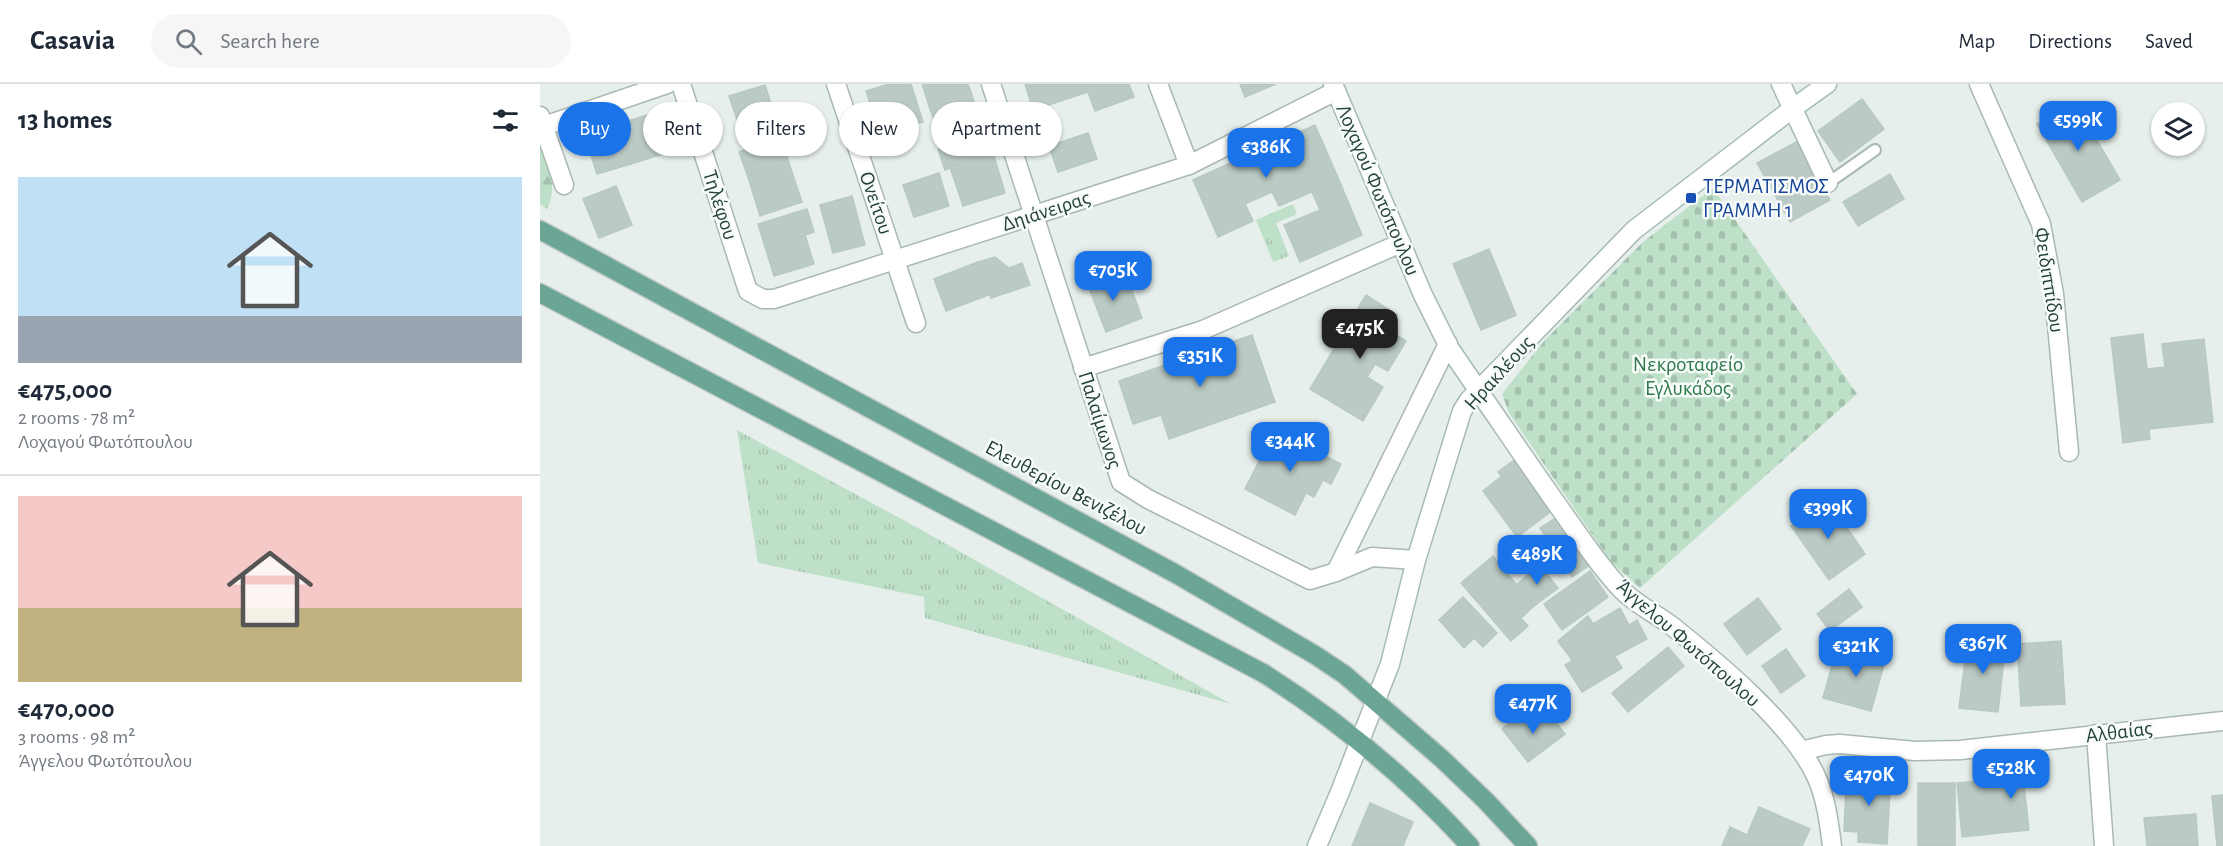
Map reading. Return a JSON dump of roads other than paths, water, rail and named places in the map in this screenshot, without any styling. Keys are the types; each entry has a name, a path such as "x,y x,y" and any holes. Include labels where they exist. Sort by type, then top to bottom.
{"main road":[{"name":"Ελευθερίου Βενιζέλου","path":"540,230 1187,579 1315,654 1375,700 1464,779 1528,846"},
{"path":"540,293 1241,660 1285,687 1359,740 1419,793 1470,846"}],"street":[{"path":"564,185 542,121 667,84"},
{"name":"Τηλέφου","path":"681,84 748,291"},
{"name":"Ονείτου","path":"836,84 916,322"},
{"name":"Παλαίμωνος","path":"991,84 1121,482 1149,499 1310,580 1372,557 1416,560"},
{"path":"1158,84 1189,165"},
{"path":"1781,84 1828,183"},
{"name":"Ηρακλέους","path":"1317,846 1390,664 1416,560 1462,411 1478,390 1634,230 1827,84"},
{"name":"Φειδιππίδου","path":"1979,84 2044,234 2054,294 2069,452"},
{"name":"Δηιάνειρας","path":"748,291 763,299 774,299 1189,165 1334,87"},
{"name":"Λοχαγού Φωτόπουλου","path":"1334,87 1401,243 1448,344 1478,390"},
{"path":"1083,368 1203,330 1401,243"},
{"path":"1336,572 1448,344"},
{"name":"Άγγελου Φωτόπουλου","path":"1478,390 1589,550 1621,589 1634,601 1659,616 1709,657 1761,705 1800,751 1810,765 1822,792 1832,846"},
{"name":"Αλθαίας","path":"1800,751 1840,744 1941,751 2223,720"},
{"path":"2096,734 2104,846"}],"lane":[{"path":"1828,183 1875,150"}],"place":[{"name":"ΤΕΡΜΑΤΙΣΜΟΣ ΓΡΑΜΜΗ 1","path":"1691,198"}],"park label":[{"name":"Νεκροταφείο Εγλυκάδος","path":"1688,376"}]}
